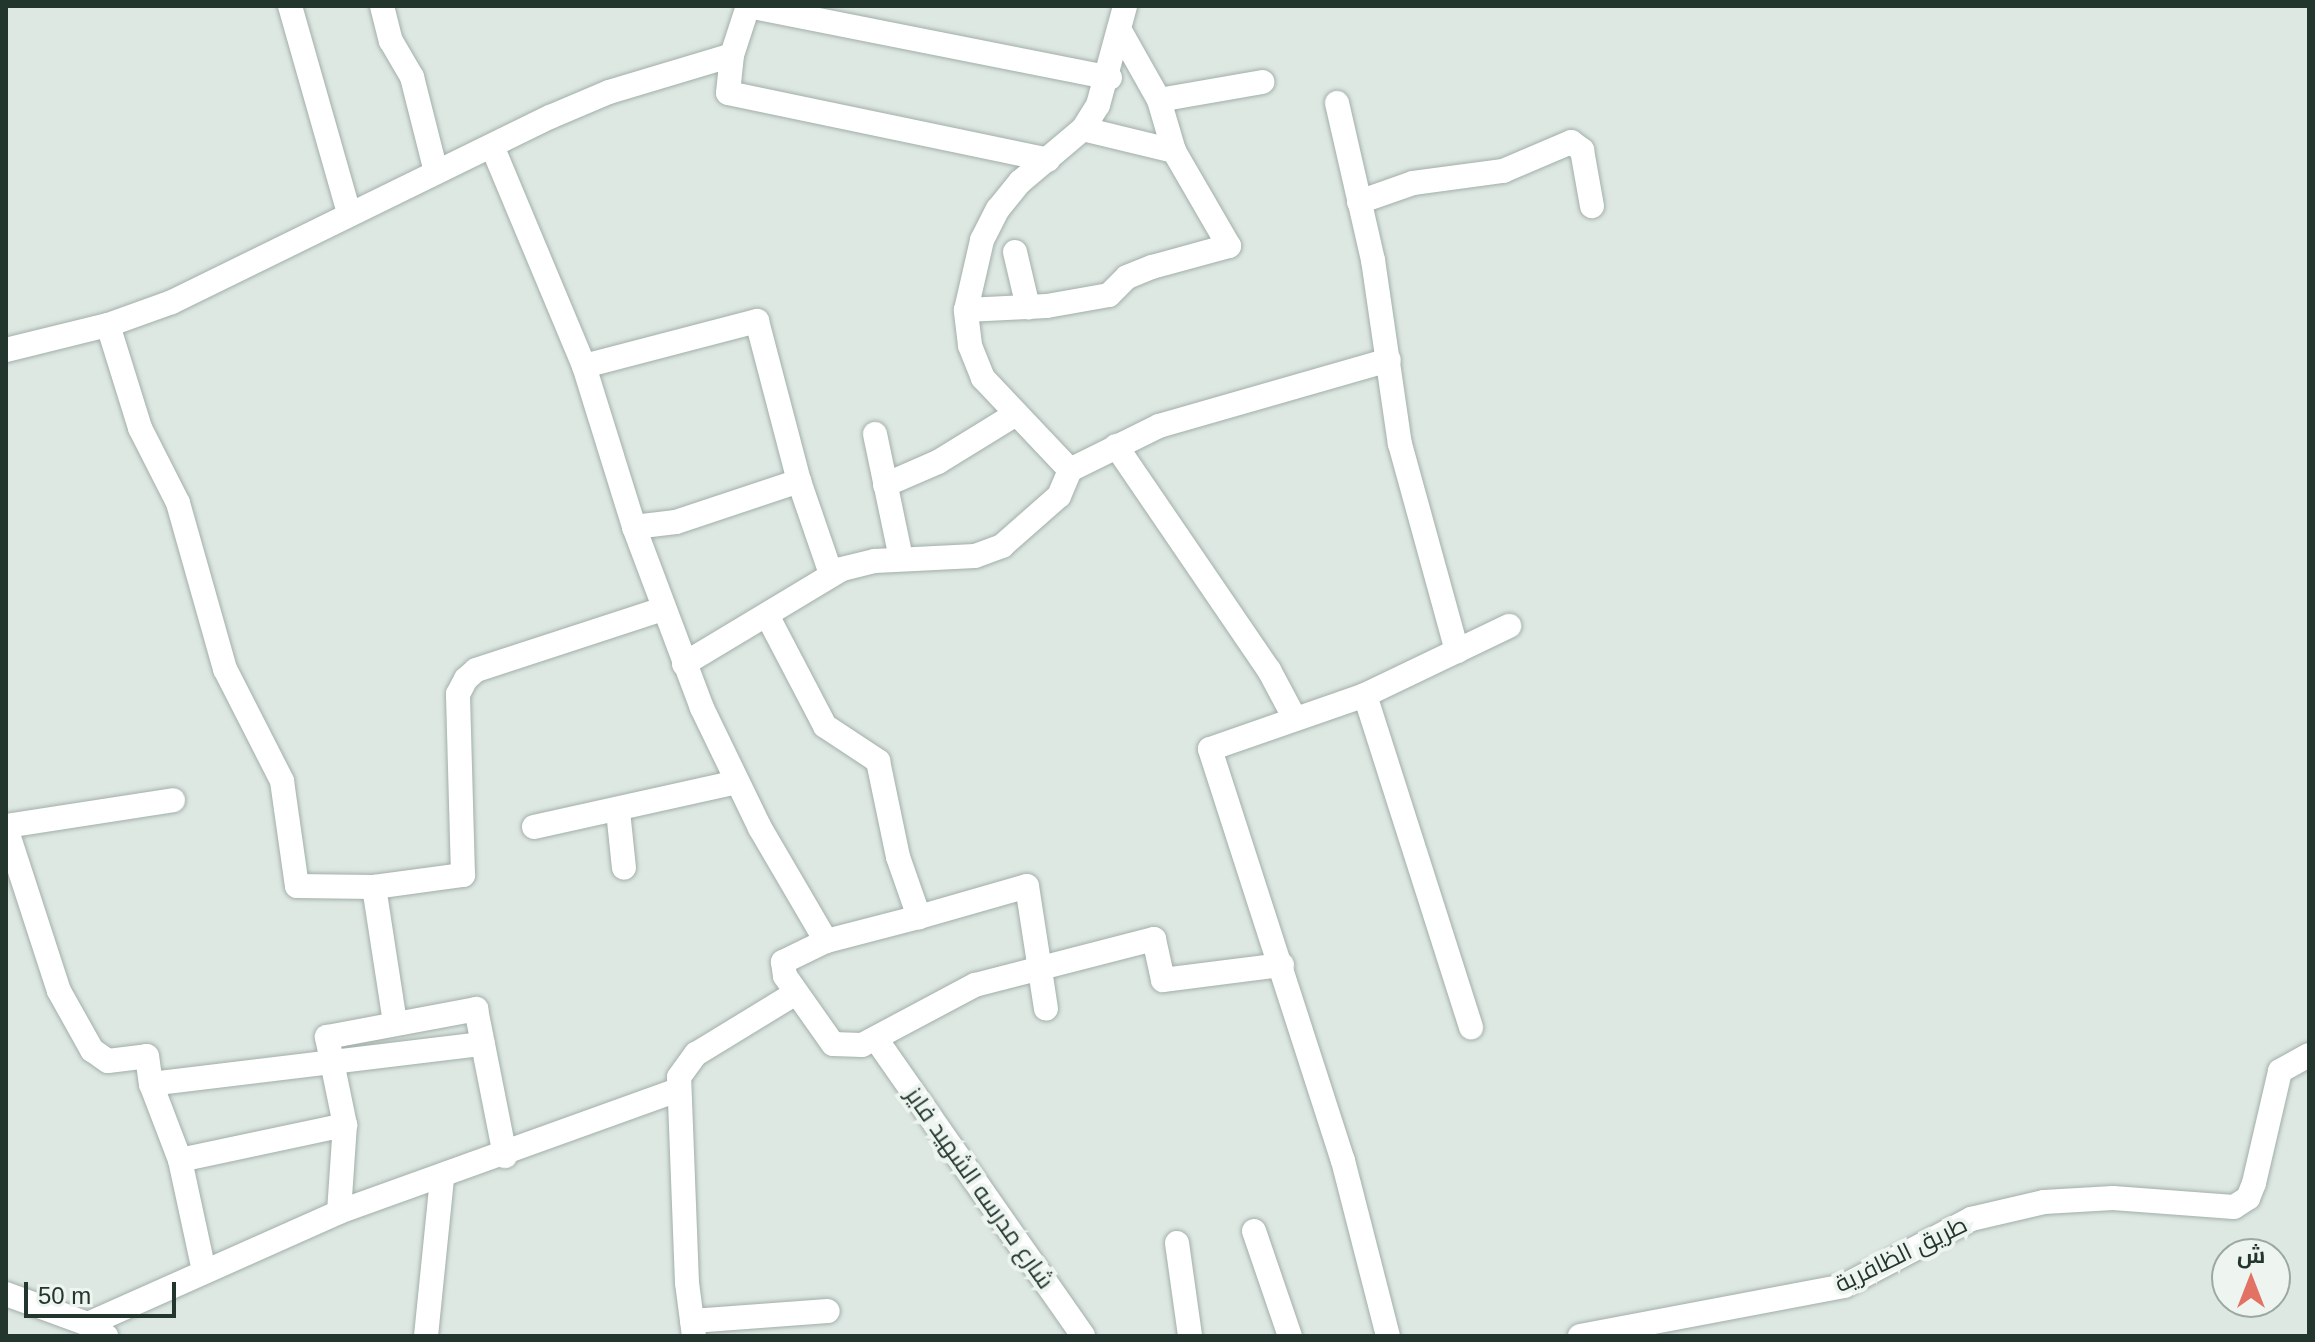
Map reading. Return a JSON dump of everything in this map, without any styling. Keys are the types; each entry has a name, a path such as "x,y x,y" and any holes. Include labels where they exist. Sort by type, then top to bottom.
{"street":[{"path":"290,6 349,213"},
{"path":"382,6 391,41 412,77 436,172"},
{"path":"1048,160 728,93 732,55 748,6 1110,78"},
{"path":"1070,470 983,378 970,345 966,310 982,240 998,209 1083,129 1110,78 1122,17"},
{"path":"966,310 1028,307 1109,295 1127,277 1229,246 1174,151 1159,100 1122,17"},
{"path":"6,350 108,325 172,302 349,213 609,92 732,55"},
{"path":"1159,100 1262,82"},
{"path":"1337,103 1389,360 1400,444 1457,651"},
{"path":"1083,129 1174,151"},
{"path":"1359,202 1413,183 1491,174 1571,142 1582,150 1592,206"},
{"path":"492,146 584,366 634,527 684,664 737,782 826,941"},
{"path":"1015,252 1028,307"},
{"path":"584,366 757,321 799,481 831,574"},
{"path":"108,325 140,428 178,503 225,669 282,781 297,886 374,887 463,875 458,694 470,674 663,609"},
{"path":"684,664 768,617 831,574 901,558 975,556 1002,546 1059,496 1070,470 1159,426 1389,360"},
{"path":"885,485 938,462 1016,414"},
{"path":"875,434 901,558"},
{"path":"1116,446 1269,670 1294,717"},
{"path":"634,527 676,522 799,481"},
{"path":"768,617 825,726 878,761 898,857 919,917"},
{"path":"1388,1336 1343,1161 1210,749 1294,717 1365,695 1509,626"},
{"path":"1365,695 1471,1027"},
{"path":"534,827 618,811 737,782"},
{"path":"173,800 6,827 65,1003 101,1059 147,1056 151,1084 180,1160 204,1271"},
{"path":"618,811 624,868"},
{"path":"1046,1009 1040,969 1027,886 826,941 783,962 782,969 796,993 833,1044 848,1047 876,1039 975,985 1040,969 1154,939 1163,980 1282,965"},
{"path":"374,887 395,1022"},
{"path":"796,993 696,1054 686,1064 677,1090 693,1328 828,1311"},
{"path":"339,1212 345,1125 327,1037 476,1009 505,1156"},
{"name":"شارع مدرسه الشهيد فايز","path":"876,1039 1083,1336"},
{"path":"151,1084 483,1044"},
{"name":"طريق الظافرية","path":"1580,1336 1844,1286 1971,1219 2044,1202 2113,1198 2234,1207 2248,1198 2254,1183 2280,1071 2290,1061 2309,1055"},
{"path":"6,1294 97,1330 204,1271 339,1212 442,1179 677,1090"},
{"path":"180,1160 345,1125"},
{"path":"426,1336 442,1179"},
{"path":"1254,1231 1290,1336"},
{"path":"1177,1243 1190,1336"}]}
